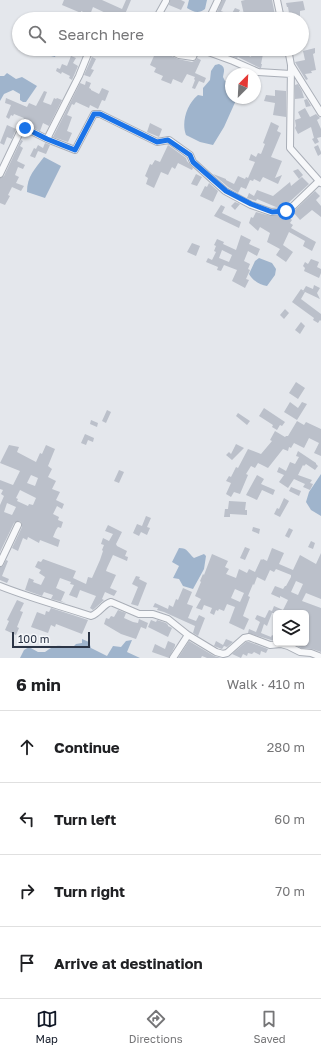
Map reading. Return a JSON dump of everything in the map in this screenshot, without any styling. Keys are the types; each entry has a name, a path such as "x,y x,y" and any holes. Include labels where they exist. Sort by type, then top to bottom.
{"street":[{"path":"212,12 218,0"},
{"path":"277,0 280,12"},
{"path":"160,12 166,1"},
{"path":"47,139 79,76 87,56"},
{"path":"219,56 258,72 291,74"},
{"path":"0,174 21,130 25,128 47,139 75,150 94,114 100,114 157,142 168,140 190,155 193,162 226,191 251,204 272,212 286,211 320,183 290,148 291,65 289,56"},
{"path":"291,65 321,113"},
{"path":"0,563 18,525"},
{"path":"0,586 30,598 91,616 97,614 107,603 111,602 139,614 153,614 168,619 188,635 216,652 223,654 227,653 244,638 249,637 270,645 281,644 300,652 311,653 321,657"},
{"path":"174,658 188,635"}],"water":[{"path":"189,0 207,0 205,9 198,12 187,8"},
{"path":"219,64 224,68 223,77 225,81 225,104 234,104 224,127 213,145 200,142 186,135 184,125 188,108 198,95 203,96 203,88 210,80 211,71 215,65"},
{"path":"7,73 16,79 22,77 37,86 26,102 20,100 20,94 13,90 4,94 0,101 0,76 4,76"},
{"path":"44,157 61,166 45,198 27,192 28,181"},
{"path":"259,258 272,263 276,269 275,275 267,286 256,282 249,274 255,261"},
{"path":"321,474 321,516 311,510 306,502 309,492"},
{"path":"179,548 186,550 194,558 204,554 206,556 204,569 193,589 183,586 179,579 173,578 179,566 172,562"},
{"path":"82,639 89,642 91,648 107,656 113,646 121,647 126,641 132,640 127,652 140,658 20,658 24,650 29,647 38,652 45,652 58,646 72,648 76,644 82,643"}],"building":[{"path":"64,0 102,0 122,9 126,0 131,0 126,12 104,12 93,7 91,12 79,12 62,5"},
{"path":"170,0 181,0 185,2 181,10 169,5"},
{"path":"222,0 226,0 221,11 224,12 217,12"},
{"path":"272,0 274,12 243,12 241,1"},
{"path":"303,1 305,10 300,12 289,12 286,3"},
{"path":"235,8 240,10 239,12 233,12"},
{"path":"315,48 315,53 313,54 316,70 311,71 312,73 305,74 308,79 306,80 295,62 305,60 304,56 309,56 309,50"},
{"path":"71,56 76,58 73,63 78,66 72,80 69,78 70,76 56,71 57,68 60,69 62,64 67,66"},
{"path":"154,56 172,56 192,62 197,58 201,60 195,73 206,78 204,83 199,81 195,89 192,88 195,77 187,74 182,83 173,79 171,84 161,80 163,76 154,72 156,68 150,65"},
{"path":"232,56 263,56 261,68 260,68 238,57"},
{"path":"92,57 96,59 91,69 94,70 90,77 84,75"},
{"path":"86,81 91,83 89,88 91,90 99,94 102,88 109,91 105,101 102,100 98,109 90,105 89,108 76,102 74,105 72,104 67,115 72,117 67,131 72,133 68,142 53,137 80,83 85,85"},
{"path":"298,84 304,98 295,99 295,85"},
{"path":"275,90 286,91 286,117 273,115 275,103 264,101 266,95 275,96"},
{"path":"44,91 47,92 43,102 51,105 54,98 62,100 49,126 43,123 40,131 27,124 21,124 24,118 14,114 13,116 11,115 9,119 6,117 11,105 5,103 6,98 27,107 29,103 36,106"},
{"path":"307,99 311,106 306,107 304,100"},
{"path":"305,108 310,117 316,114 320,118 317,120 321,129 321,137 317,138 319,142 315,144 312,139 314,138 311,127 298,134 295,128 295,120 301,118 298,112"},
{"path":"271,122 279,126 277,131 281,133 271,157 282,161 275,178 282,175 278,184 263,177 260,182 254,179 253,181 250,180 246,189 241,187 238,193 228,187 213,174 234,184 238,176 245,179 246,177 248,178 255,162 249,160 251,154 256,157 258,153 261,154 265,144 263,143"},
{"path":"150,123 162,129 159,137 147,132"},
{"path":"7,125 16,129 12,139 7,137 4,145 0,143"},
{"path":"21,140 23,141 20,146 23,148 17,161 25,165 23,169 18,167 15,175 19,177 16,183 24,186 21,191 12,187 8,195 10,196 5,205 0,203 0,178 4,176"},
{"path":"45,143 50,145 46,154 38,151 35,158 30,156 34,148 36,149 38,145 43,148"},
{"path":"168,145 186,158 193,168 192,170 178,163 175,169 172,167 168,175 161,172 154,188 146,184 148,178 145,176 150,164 152,165 155,160 160,162"},
{"path":"318,145 321,154 318,156 314,147"},
{"path":"298,169 303,175 299,179 293,171"},
{"path":"196,174 202,177 197,186 191,184"},
{"path":"302,177 309,184 284,207 276,207 257,199 256,201 247,198 249,193 254,196 257,190 273,196 290,182 291,186"},
{"path":"209,183 218,191 213,202 200,196 205,186 207,187"},
{"path":"315,191 320,196 316,200 321,206 321,217 312,210 300,220 293,212"},
{"path":"235,202 240,204 235,210 231,206"},
{"path":"221,205 225,207 222,213 241,222 239,228 214,216"},
{"path":"256,212 271,216 287,215 292,220 290,223 293,225 291,228 316,242 312,251 303,246 305,241 289,232 283,245 293,252 286,262 276,255 280,249 267,242 270,233 260,227 258,231 249,223 251,217 253,218"},
{"path":"241,235 251,240 249,244 260,249 257,256 248,251 244,261 250,264 248,269 250,270 246,279 249,280 245,288 232,281 237,270 224,265 221,271 217,270 218,267 206,262 208,258 212,260 216,252 214,251 216,246 214,245 217,239 224,242 223,244 236,250","holes":["222,250 232,255 229,262 219,258"]},
{"path":"192,243 200,246 196,256 187,252"},
{"path":"311,259 319,262 317,267 321,269 321,273 319,278 304,271 305,268 303,266 305,262 308,264"},
{"path":"314,285 320,288 317,293 320,299 303,291 306,286 313,289"},
{"path":"301,289 305,292 301,299 321,314 321,321 320,320 318,323 313,320 314,318 292,302"},
{"path":"285,309 289,313 284,319 280,315"},
{"path":"301,322 305,326 300,334 295,330"},
{"path":"296,382 305,388 298,399 289,393"},
{"path":"290,402 298,408 302,402 307,404 297,420 284,412"},
{"path":"264,408 285,422 282,426 280,425 277,430 272,427 273,425 259,416"},
{"path":"107,410 111,412 106,423 102,421"},
{"path":"238,413 250,421 247,425 236,416"},
{"path":"91,420 98,423 97,427 90,424"},
{"path":"297,421 304,425 306,422 321,429 321,456 314,453 319,443 309,438 304,448 294,443 291,448 289,447 288,451 283,449 268,468 258,463 255,468 251,466 246,474 248,475 240,494 234,492 231,497 226,494 231,483 226,481 229,476 231,477 236,467 238,468 248,449 261,454 272,441 270,440 275,431 285,437 288,436"},
{"path":"85,434 94,438 93,442 88,440 86,445 81,443"},
{"path":"236,444 244,448 232,460 226,455 229,452 231,454"},
{"path":"9,445 19,447 17,452 36,462 46,445 55,449 48,466 52,469 48,477 56,481 52,489 60,492 56,500 64,504 62,509 57,506 53,514 59,517 58,520 63,522 61,528 58,527 53,537 60,540 58,547 40,540 39,543 28,537 27,540 23,538 18,551 12,548 22,527 21,522 17,521 14,523 0,552 0,505 4,496 1,494 3,490 0,489 0,480 13,485 20,471 0,463","holes":["31,475 38,478 35,486 27,483","20,490 36,498 33,505 29,504 28,506 17,501 18,499 16,498","7,503 16,507 12,515 4,512"]},
{"path":"298,451 318,466 315,470 306,464 304,466 303,465 298,475 312,480 310,483 313,484 310,490 303,487 305,484 294,479 288,488 279,482 284,475 277,472 279,467 286,471 290,462 295,464 299,457 296,456"},
{"path":"119,470 124,472 119,483 114,481"},
{"path":"257,475 264,479 261,484 275,490 273,495 262,490 257,500 246,495"},
{"path":"291,487 301,491 299,496 289,491"},
{"path":"284,498 289,501 280,517 274,514 277,508 279,509"},
{"path":"229,501 246,502 245,510 247,510 247,515 230,514 230,517 224,517 225,509 228,509"},
{"path":"146,516 151,518 147,527 150,528 147,535 141,532 139,536 133,533 137,524 142,526"},
{"path":"108,525 122,532 116,544 127,551 125,556 128,557 127,561 113,555 107,568 106,571 116,575 110,588 117,591 114,596 105,592 102,599 104,600 93,610 90,608 96,596 80,590 77,598 69,595 74,585 70,584 71,582 60,578 56,588 65,592 61,601 66,603 51,599 53,595 44,592 42,596 25,590 29,578 34,580 33,582 41,585 45,577 39,573 41,570 35,567 38,561 41,562 43,559 76,571 73,578 86,584 88,577 92,578 100,560 104,545 101,544 103,538 109,541 113,534 105,531"},
{"path":"253,527 260,529 259,534 252,531"},
{"path":"289,528 293,530 289,538 285,536"},
{"path":"311,541 315,543 313,549 308,547"},
{"path":"245,547 250,549 245,560 240,558"},
{"path":"272,548 284,553 279,564 293,570 300,555 316,564 321,553 321,599 306,593 302,601 321,608 321,652 297,646 309,646 309,610 283,610 288,600 271,594 275,586 283,589 291,575 276,569 274,572 270,570 265,581 257,577 254,585 253,584 243,616 249,619 244,630 229,623 235,607 227,604 224,611 219,609 218,611 216,610 214,615 210,613 212,608 204,605 202,610 196,608 201,599 195,596 212,554 228,561 225,567 229,569 226,574 236,578 239,569 247,573 249,569 255,572 261,559 267,561","holes":["296,581 303,584 298,595 291,592","235,589 244,593 240,602 231,598"]},
{"path":"6,560 8,561 2,576 9,579 7,583 0,580 0,567 3,566"},
{"path":"136,576 140,577 139,579 147,583 138,606 131,604 138,587 132,584"},
{"path":"183,588 192,592 187,604 193,606 188,618 196,621 199,615 205,618 198,636 193,633 195,626 153,607 155,603 168,609 169,605 173,607"},
{"path":"17,600 24,603 20,611 23,612 17,627 19,628 16,635 5,630 9,621 7,620"},
{"path":"274,606 283,610 273,610 267,626 264,624 261,633 271,637 272,635 273,640 248,633 249,629 256,632 260,622 255,619 257,615 265,618 269,610 272,611"},
{"path":"51,608 88,620 82,634 56,624 55,627 51,625 48,633 31,627 37,612 45,615 46,611 49,612"},
{"path":"118,610 126,613 124,618 133,622 138,623 139,619 148,623 146,629 141,627 136,639 121,634 104,624 106,618 109,619 111,616 114,617"},
{"path":"151,620 166,623 172,628 168,637 148,627"},
{"path":"226,639 233,642 227,647 224,646 222,649 214,646 216,641 223,645"},
{"path":"168,641 175,644 169,658 152,652 155,644 165,649"},
{"path":"189,641 214,656 221,658 207,658 202,656 201,658 178,658"},
{"path":"246,642 268,649 266,653 261,651 260,655 254,652 252,654 248,653 247,656 243,654 241,658 232,654"}],"route":[{"path":"25,128 47,139 75,150 94,114 100,114 157,142 168,140 190,155 193,162 226,191 251,204 272,212 281,210 286,211"}]}
